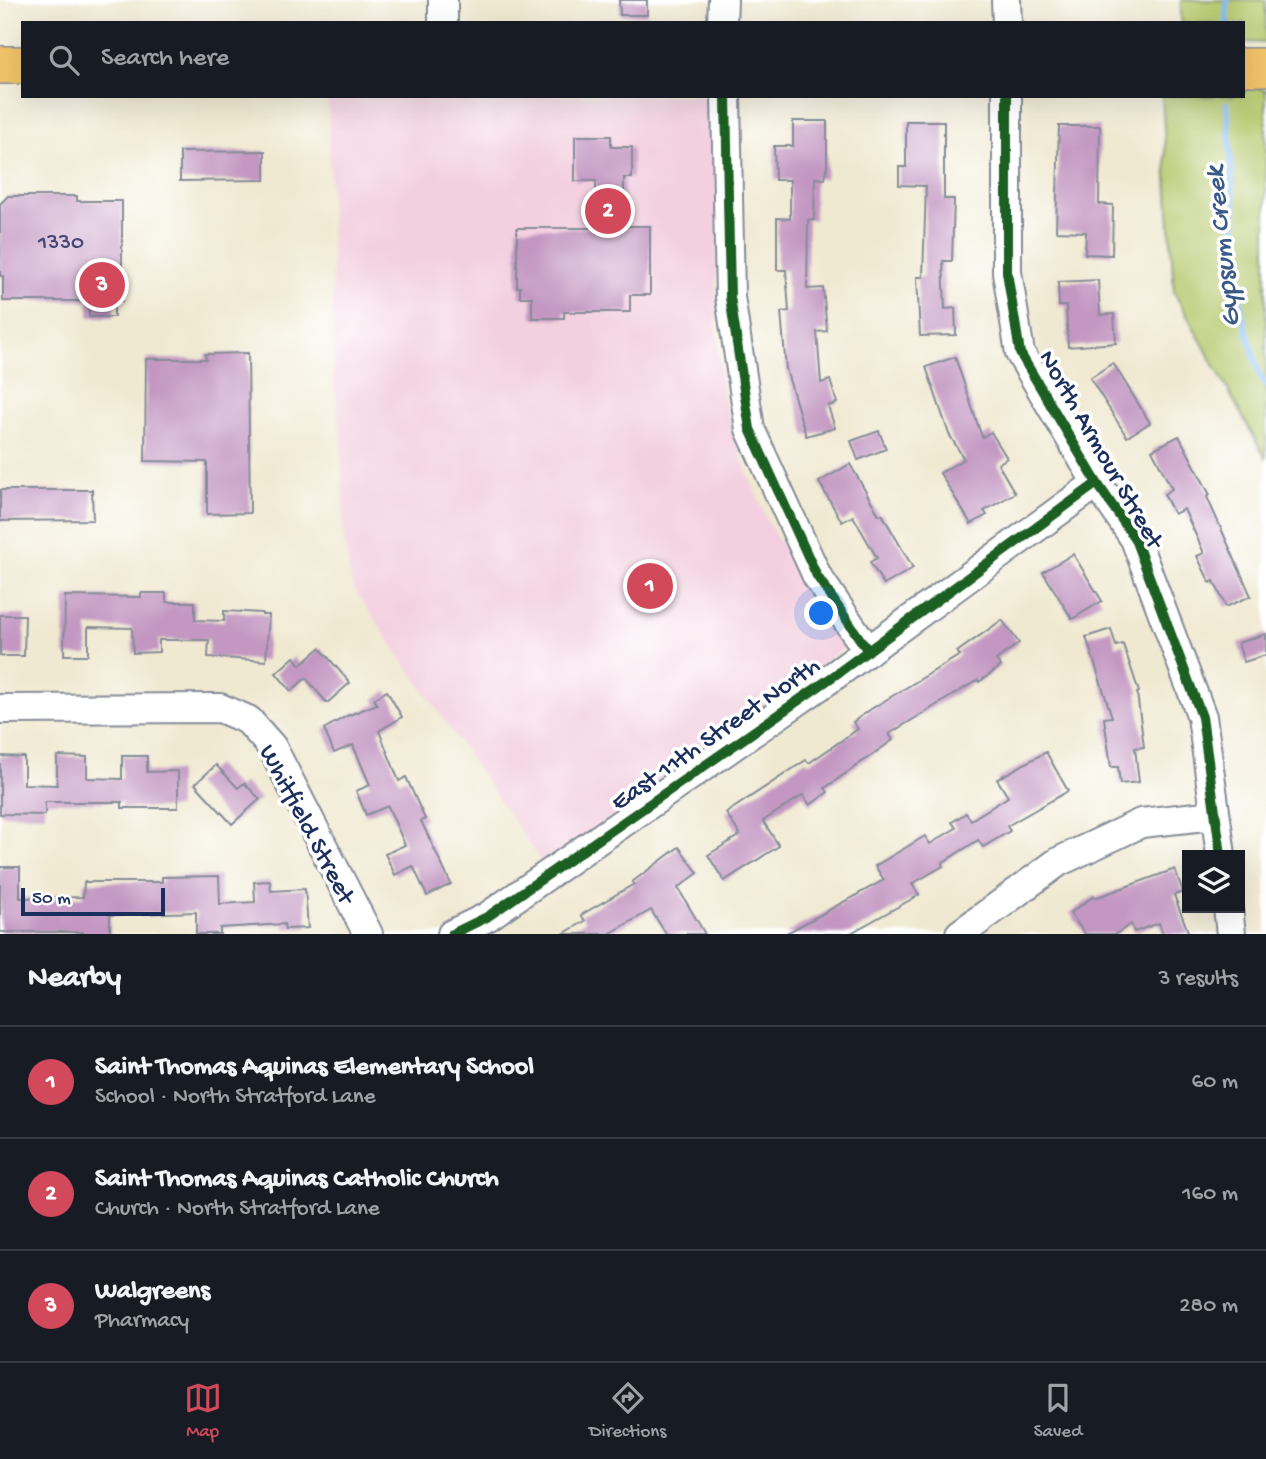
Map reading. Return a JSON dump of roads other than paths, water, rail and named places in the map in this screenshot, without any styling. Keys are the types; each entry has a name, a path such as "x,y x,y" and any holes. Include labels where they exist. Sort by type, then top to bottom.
{"main road":[{"path":"0,65 21,65"},
{"path":"1245,67 1266,67"}],"street":[{"path":"443,0 443,21"},
{"path":"722,21 723,0"},
{"path":"1006,0 1007,21"},
{"path":"726,98 730,297 750,429 817,576 868,651"},
{"name":"North Armour Street","path":"1007,98 1007,272 1020,353 1097,483 1135,539 1202,717 1220,850"},
{"name":"East 11th Street North","path":"452,934 487,917 868,651 1097,483"},
{"name":"Whitfield Street","path":"0,709 220,708 248,720 272,747 368,934"},
{"path":"960,934 1058,862 1117,834 1141,823 1215,815"},
{"path":"1229,913 1231,934"}],"waterway":[{"name":"Gypsum Creek","path":"1226,21 1227,0"},
{"name":"Gypsum Creek","path":"1227,104 1242,313 1259,374 1266,384"}],"place":[{"name":"Saint Thomas Aquinas Catholic Church","path":"608,211"},
{"name":"Walgreens","path":"102,285"},
{"name":"Saint Thomas Aquinas Elementary School","path":"650,586"}]}
